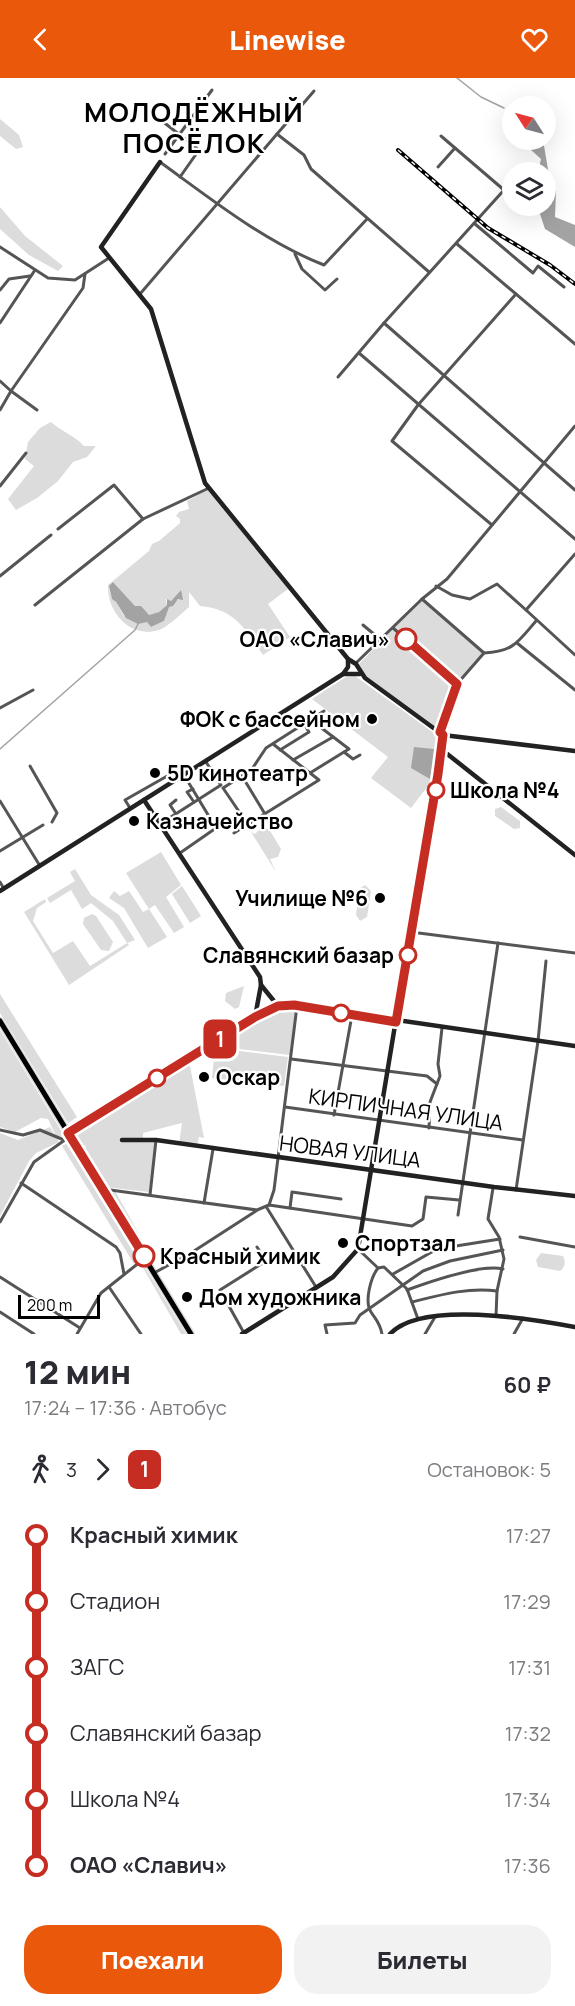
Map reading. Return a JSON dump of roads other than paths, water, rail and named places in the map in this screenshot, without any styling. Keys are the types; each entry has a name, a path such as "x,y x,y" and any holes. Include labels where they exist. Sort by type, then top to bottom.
{"main road":[{"path":"0,1021 190,1334"}],"street":[{"path":"165,154 212,90"},
{"path":"139,295 314,91"},
{"path":"157,117 199,150 180,177"},
{"path":"277,134 304,155 311,169 429,272"},
{"path":"338,377 504,190 441,136"},
{"path":"438,167 455,148"},
{"path":"367,219 324,266 295,252 217,204 160,162 101,247 151,309 205,483 352,666 442,734 573,751 575,745"},
{"path":"475,224 533,273 538,266 564,287"},
{"path":"457,244 575,344"},
{"path":"0,247 48,278 75,280 109,258"},
{"path":"295,252 302,269 325,290 337,279"},
{"path":"0,323 35,270"},
{"path":"0,410 83,288 85,274"},
{"path":"0,290 9,279 30,276"},
{"path":"492,525 392,441 418,405 516,294"},
{"path":"384,323 575,490"},
{"path":"359,353 575,539"},
{"path":"0,381 11,393 37,410"},
{"path":"0,882 2,890 344,674 436,586 447,579 575,426"},
{"path":"0,486 26,453"},
{"path":"58,529 114,485 143,519"},
{"path":"35,605 143,519 209,488"},
{"path":"0,576 51,535"},
{"path":"526,610 575,554"},
{"path":"436,586 452,595 470,599 497,584 575,655"},
{"path":"422,600 484,653"},
{"path":"257,1247 266,1261 220,1290 243,1333 333,1276 358,1250 442,734 457,684 484,653 507,651 536,621"},
{"path":"363,625 383,639"},
{"path":"393,628 457,684"},
{"path":"517,643 575,690"},
{"path":"0,708 33,690"},
{"path":"160,824 199,799 252,770 265,748 324,711"},
{"path":"310,773 349,749 311,720"},
{"path":"280,750 309,732 304,724"},
{"path":"293,760 333,736"},
{"path":"234,833 319,780 273,744"},
{"path":"441,749 575,855"},
{"path":"344,752 354,759 360,755"},
{"path":"206,762 240,813 250,823"},
{"path":"30,766 57,813 52,822"},
{"path":"130,809 125,800 176,771 182,776 193,789 216,828 179,853"},
{"path":"242,776 265,814"},
{"path":"193,789 187,792 194,802"},
{"path":"140,793 260,977 261,985 255,1017"},
{"path":"176,800 170,805 176,814"},
{"path":"0,801 40,866"},
{"path":"0,851 43,825"},
{"path":"411,932 575,953"},
{"path":"458,1215 468,1134 498,943"},
{"path":"516,1190 538,1041 546,961"},
{"path":"261,985 278,1006"},
{"path":"258,1001 264,996 272,1000"},
{"path":"258,1001 260,1010 267,1011 272,1007 272,1000"},
{"path":"0,1222 34,1162 69,1135 255,1017 278,1006 297,1006 575,1046"},
{"path":"268,1206 274,1190 297,1006"},
{"path":"334,1114 352,1015"},
{"path":"429,1128 430,1102 440,1076 438,1064 442,1028"},
{"path":"291,1059 427,1076 437,1084"},
{"name":"КИРПИЧНАЯ УЛИЦА","path":"285,1107 523,1140"},
{"path":"0,1130 23,1135 40,1130 64,1140"},
{"name":"НОВАЯ УЛИЦА","path":"122,1140 156,1140 516,1190 575,1196"},
{"path":"150,1195 156,1140"},
{"path":"204,1203 213,1149"},
{"path":"21,1183 116,1247 120,1252 124,1274"},
{"path":"494,1187 488,1219 500,1239 503,1250 503,1269 497,1291 496,1316"},
{"path":"101,1189 257,1210"},
{"path":"290,1208 292,1192 340,1199"},
{"path":"154,1273 195,1251 257,1210 268,1206 417,1225 423,1219 426,1197 459,1200"},
{"path":"268,1206 316,1287"},
{"path":"520,1237 575,1246"},
{"path":"393,1274 437,1249 500,1239"},
{"path":"358,1250 378,1268"},
{"path":"327,1334 325,1325 351,1324 423,1271 450,1261 503,1250"},
{"path":"77,1334 97,1298 145,1258"},
{"path":"378,1268 384,1267 407,1290 418,1319"},
{"path":"407,1290 474,1271 495,1267 503,1269"},
{"path":"378,1268 371,1284 370,1309 378,1320 382,1334"},
{"path":"0,1276 80,1328"},
{"path":"109,1287 141,1334"},
{"path":"412,1302 460,1291 480,1289 497,1291"},
{"path":"0,1312 34,1334"},
{"path":"390,1334 407,1322 435,1317 496,1316 575,1327"},
{"path":"425,1334 435,1317"},
{"path":"514,1334 523,1318"}],"waterway":[{"path":"457,78 481,97 502,107"},
{"path":"0,749 135,630 138,624"}],"railway":[{"path":"398,150 488,228 550,265 575,284"}],"place":[{"name":"ОАО «Славич»","path":"406,639"},
{"name":"ФОК с бассейном","path":"372,719"},
{"name":"5D кинотеатр","path":"155,773"},
{"name":"Школа №4","path":"436,790"},
{"name":"Казначейство","path":"134,821"},
{"name":"Училище №6","path":"380,898"},
{"name":"Славянский базар","path":"408,955"},
{"name":"Оскар","path":"204,1077"},
{"name":"Спортзал","path":"343,1243"},
{"name":"Красный химик","path":"144,1256"},
{"name":"Дом художника","path":"187,1297"}],"district":[{"name":"МОЛОДЁЖНЫЙ ПОСЁЛОК","path":"194,126"}]}
